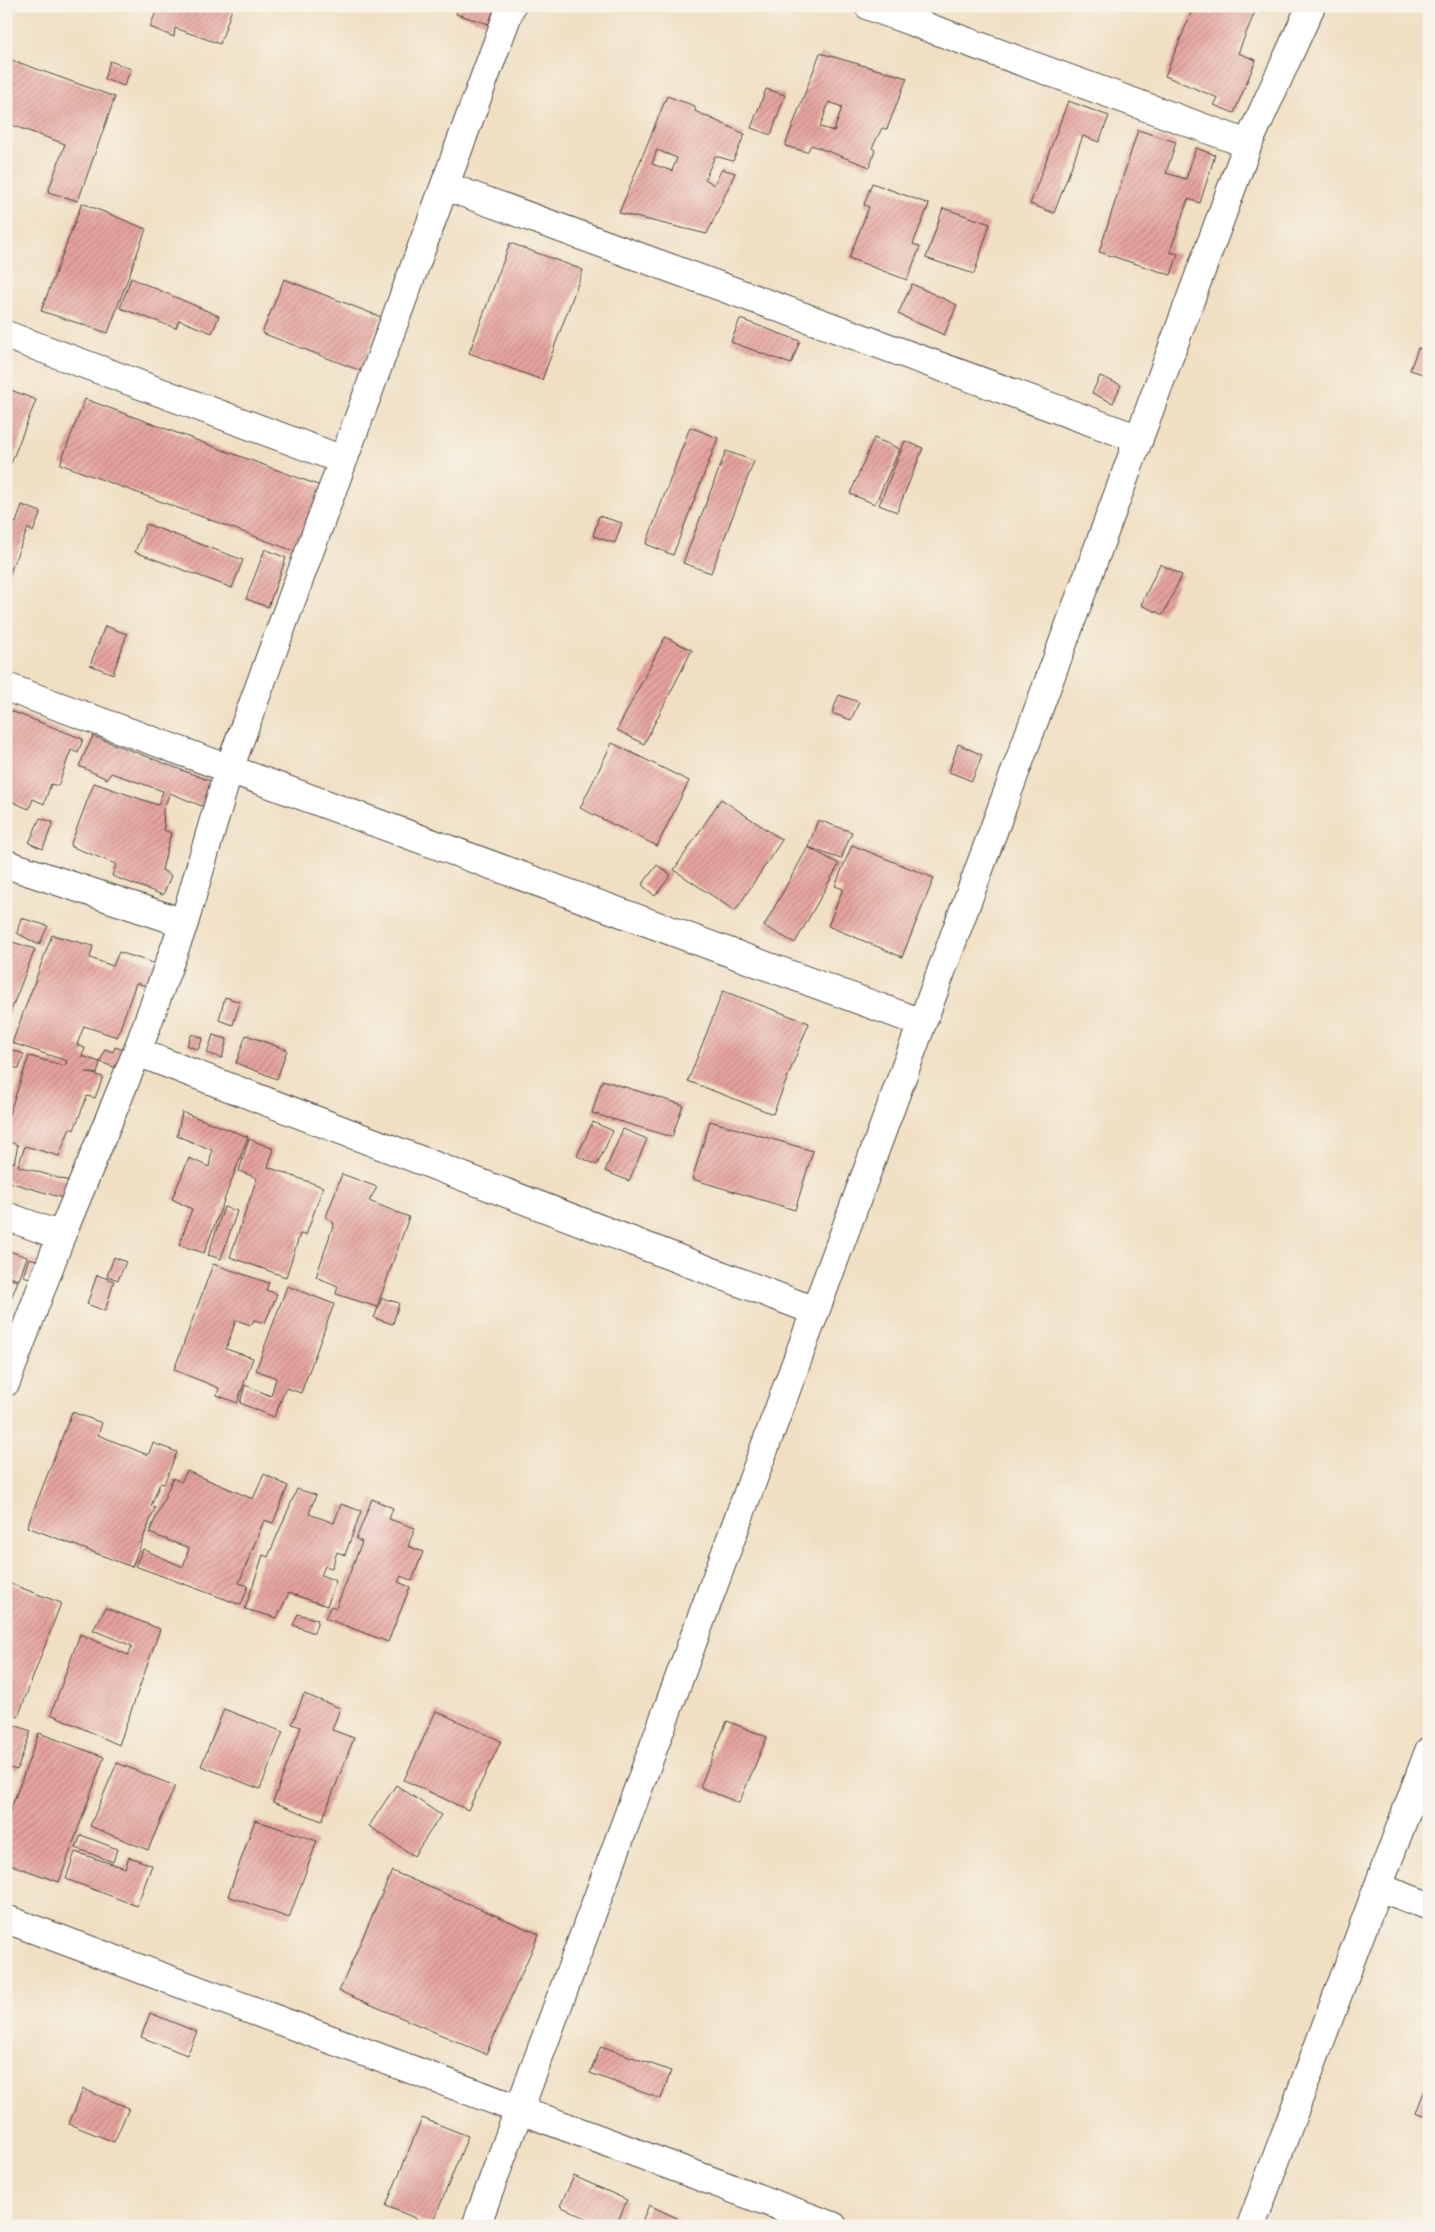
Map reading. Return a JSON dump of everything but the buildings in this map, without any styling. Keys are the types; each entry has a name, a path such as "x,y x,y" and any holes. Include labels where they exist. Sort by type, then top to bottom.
{"street":[{"path":"6,1382 61,1236 137,1052 184,923 229,769 511,6"},
{"path":"869,6 1248,144"},
{"path":"476,2226 1248,144 1311,6"},
{"path":"445,186 1139,440"},
{"path":"6,336 343,460"},
{"path":"6,687 922,1022"},
{"path":"6,864 184,923"},
{"path":"137,1052 816,1311"},
{"path":"6,1216 61,1236"},
{"path":"1252,2226 1429,1751"},
{"path":"1378,1887 1429,1906"},
{"path":"6,1919 833,2226"}]}
